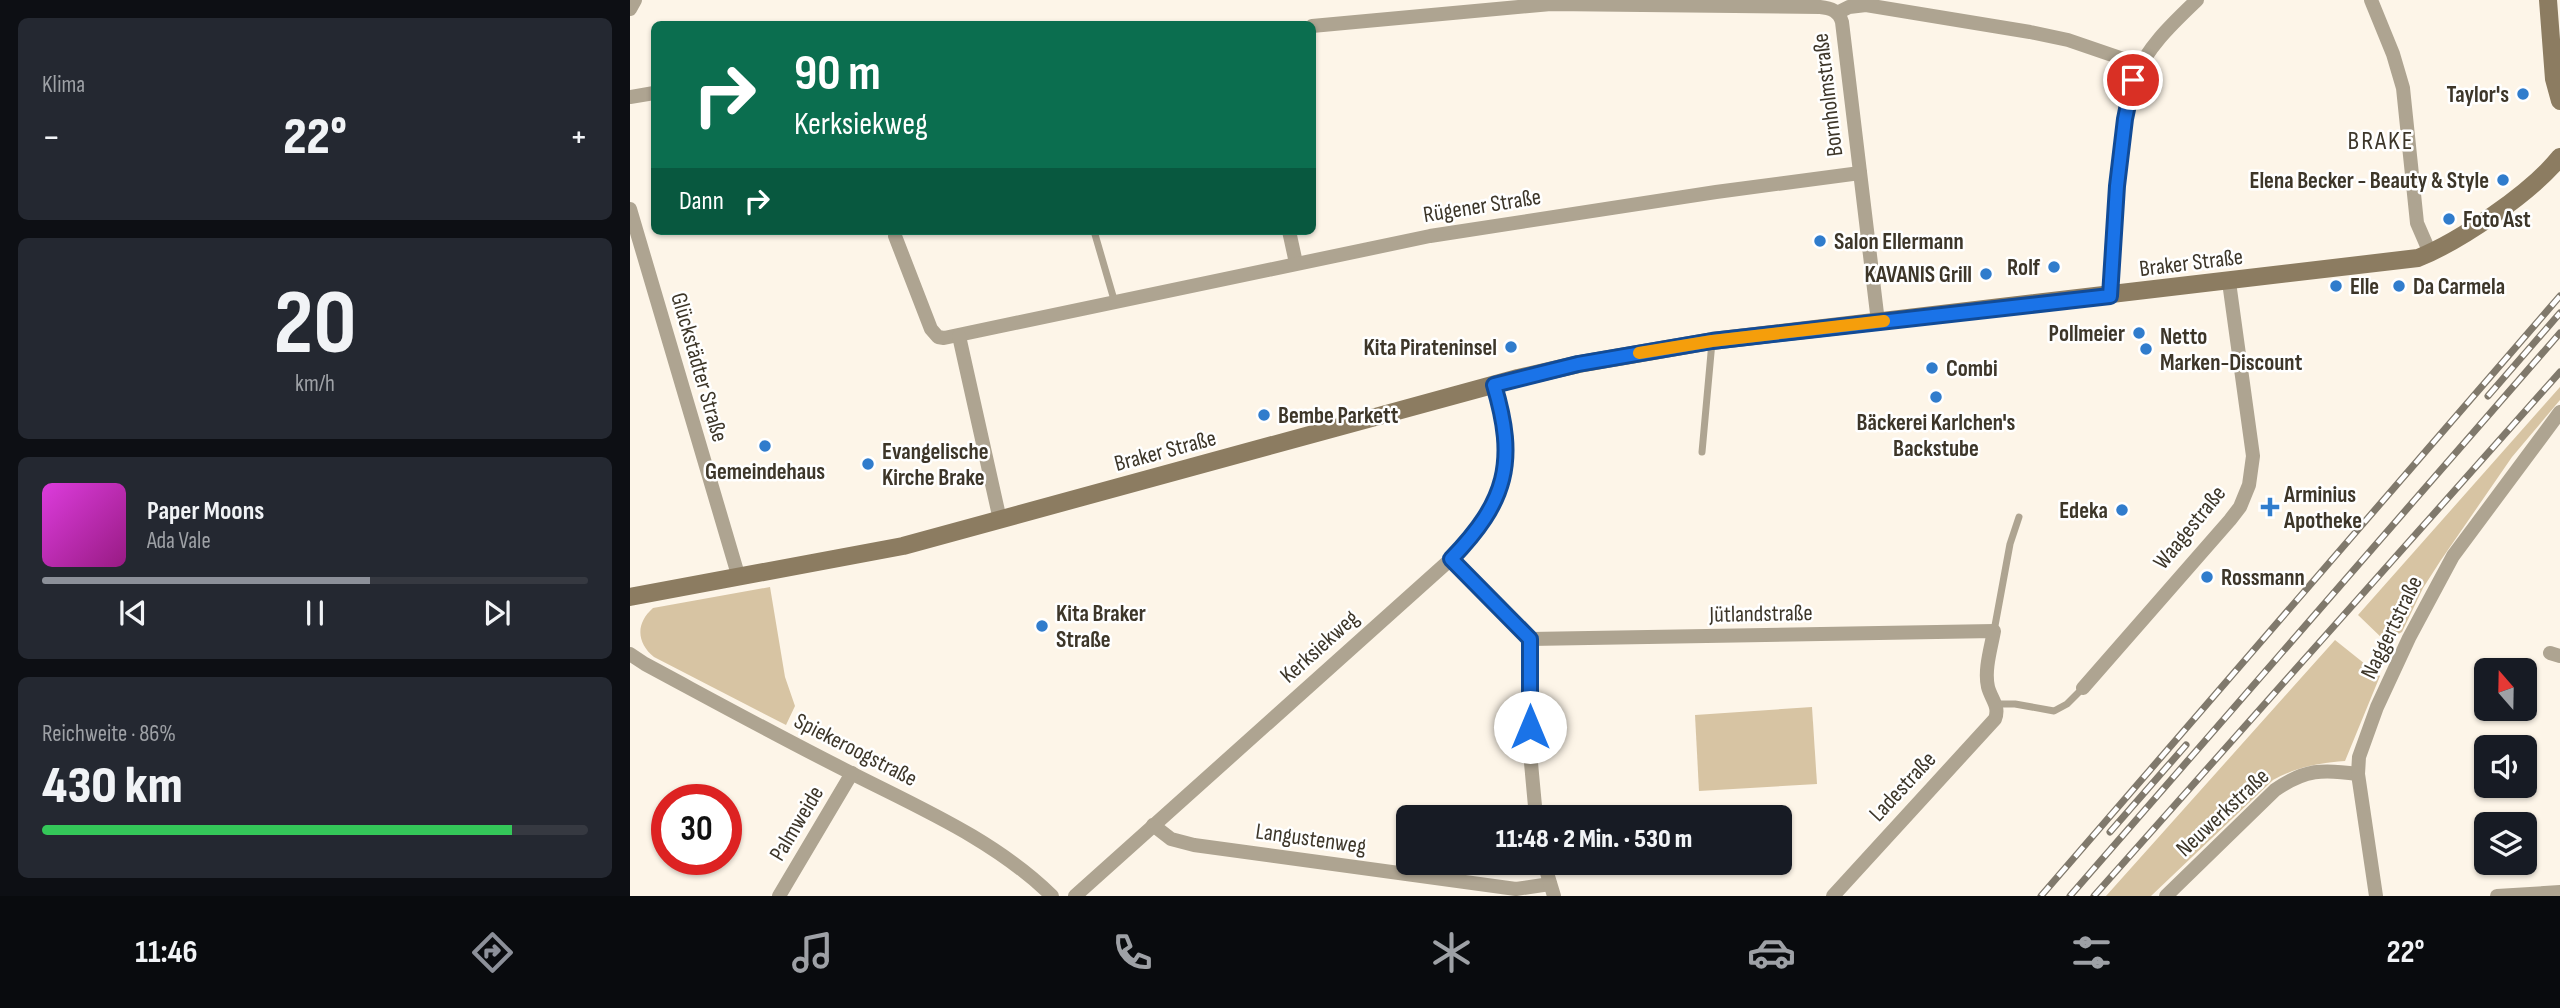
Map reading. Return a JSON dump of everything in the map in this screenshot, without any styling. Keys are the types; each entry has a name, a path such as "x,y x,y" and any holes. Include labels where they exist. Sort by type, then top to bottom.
{"main road":[{"path":"2548,0 2554,79 2560,101"},
{"name":"Braker Straße","path":"630,597 884,551 1578,364 1712,341 2407,260 2450,243 2546,173 2560,157"}],"street":[{"path":"630,9 635,0"},
{"path":"2110,296 2112,244 2125,119 2133,80 2169,27 2197,0"},
{"path":"2371,0 2393,54 2403,89 2417,164 2417,223 2430,253"},
{"name":"Bornholmstraße","path":"1316,26 1571,4 1820,7 1838,13 1842,23 1878,322"},
{"path":"1838,13 1849,7 1866,5 2030,32 2067,40 2141,65"},
{"path":"630,97 651,94"},
{"name":"Rügener Straße","path":"959,336 1296,263 1462,231 1716,191 1860,173"},
{"name":"Glückstädter Straße","path":"630,209 739,578"},
{"path":"1290,235 1296,263"},
{"path":"895,236 933,334 944,338 959,336 1000,520"},
{"name":"Waagestraße","path":"2083,688 2230,520 2249,485 2253,456 2229,282"},
{"name":"Kerksiekweg","path":"1075,896 1451,559 1485,519 1499,492 1506,465 1504,418 1494,385"},
{"name":"Naggertstraße","path":"2376,896 2358,774 2363,740 2453,556 2560,412"},
{"path":"1451,559 1530,639 1530,751 1535,805"},
{"path":"1994,631 1987,679 1996,704"},
{"name":"Jütlandstraße","path":"1530,639 1994,631"},
{"name":"Spiekeroogstraße","path":"630,654 852,773 956,825 1019,868 1052,896"},
{"name":"Ladestraße","path":"1833,896 1995,719 1996,704"},
{"name":"Neuwerkstraße","path":"2166,896 2286,782 2316,771 2358,774"},
{"name":"Palmweide","path":"779,896 852,773"},
{"name":"Langustenweg","path":"1153,825 1171,839 1194,845 1516,889 1552,890"},
{"path":"2497,896 2560,892"}],"lane":[{"path":"1095,235 1115,303"},
{"path":"1702,452 1712,341"},
{"path":"1994,631 2005,564 2019,517"},
{"path":"1996,704 2015,704 2054,711 2067,704 2083,688"}],"shaded area":[{"path":"2560,387 2560,400 2512,457 2441,560 2423,588 2402,632 2385,641 2358,615"},
{"path":"770,587 785,677 795,706 786,725 654,657 641,640 643,620 653,608"},
{"path":"2335,640 2380,676 2345,761 2308,766 2273,780 2151,896 2106,896"},
{"path":"1812,707 1817,784 1699,791 1695,715"}],"railway":[{"path":"2041,896 2560,296"},
{"path":"2488,396 2560,313"},
{"path":"2070,896 2560,333"},
{"path":"2094,896 2560,372"},
{"path":"2110,832 2186,745"}],"slow traffic":[{"path":"1639,353 1712,341 1884,321"}],"place":[{"name":"Taylor's","path":"2523,94"},
{"name":"Elena Becker - Beauty & Style","path":"2503,180"},
{"name":"Foto Ast","path":"2449,219"},
{"name":"Salon Ellermann","path":"1820,241"},
{"name":"Rolf","path":"2054,267"},
{"name":"KAVANIS Grill","path":"1986,274"},
{"name":"Elle","path":"2336,286"},
{"name":"Da Carmela","path":"2399,286"},
{"name":"Pollmeier","path":"2139,333"},
{"name":"Kita Pirateninsel","path":"1511,347"},
{"name":"Netto Marken-Discount","path":"2146,349"},
{"name":"Combi","path":"1932,368"},
{"name":"Bäckerei Karlchen's Backstube","path":"1936,397"},
{"name":"Bembe Parkett","path":"1264,415"},
{"name":"Gemeindehaus","path":"765,446"},
{"name":"Evangelische Kirche Brake","path":"868,464"},
{"name":"Arminius Apotheke","path":"2270,507"},
{"name":"Edeka","path":"2122,510"},
{"name":"Rossmann","path":"2207,577"},
{"name":"Kita Braker Straße","path":"1042,626"}],"district":[{"name":"BRAKE","path":"2381,140"}],"route":[{"path":"1530,727 1530,639 1451,559 1485,519 1499,492 1506,465 1504,418 1494,385 1578,364 1712,341 2110,296 2117,186 2128,98 2133,80"}]}
